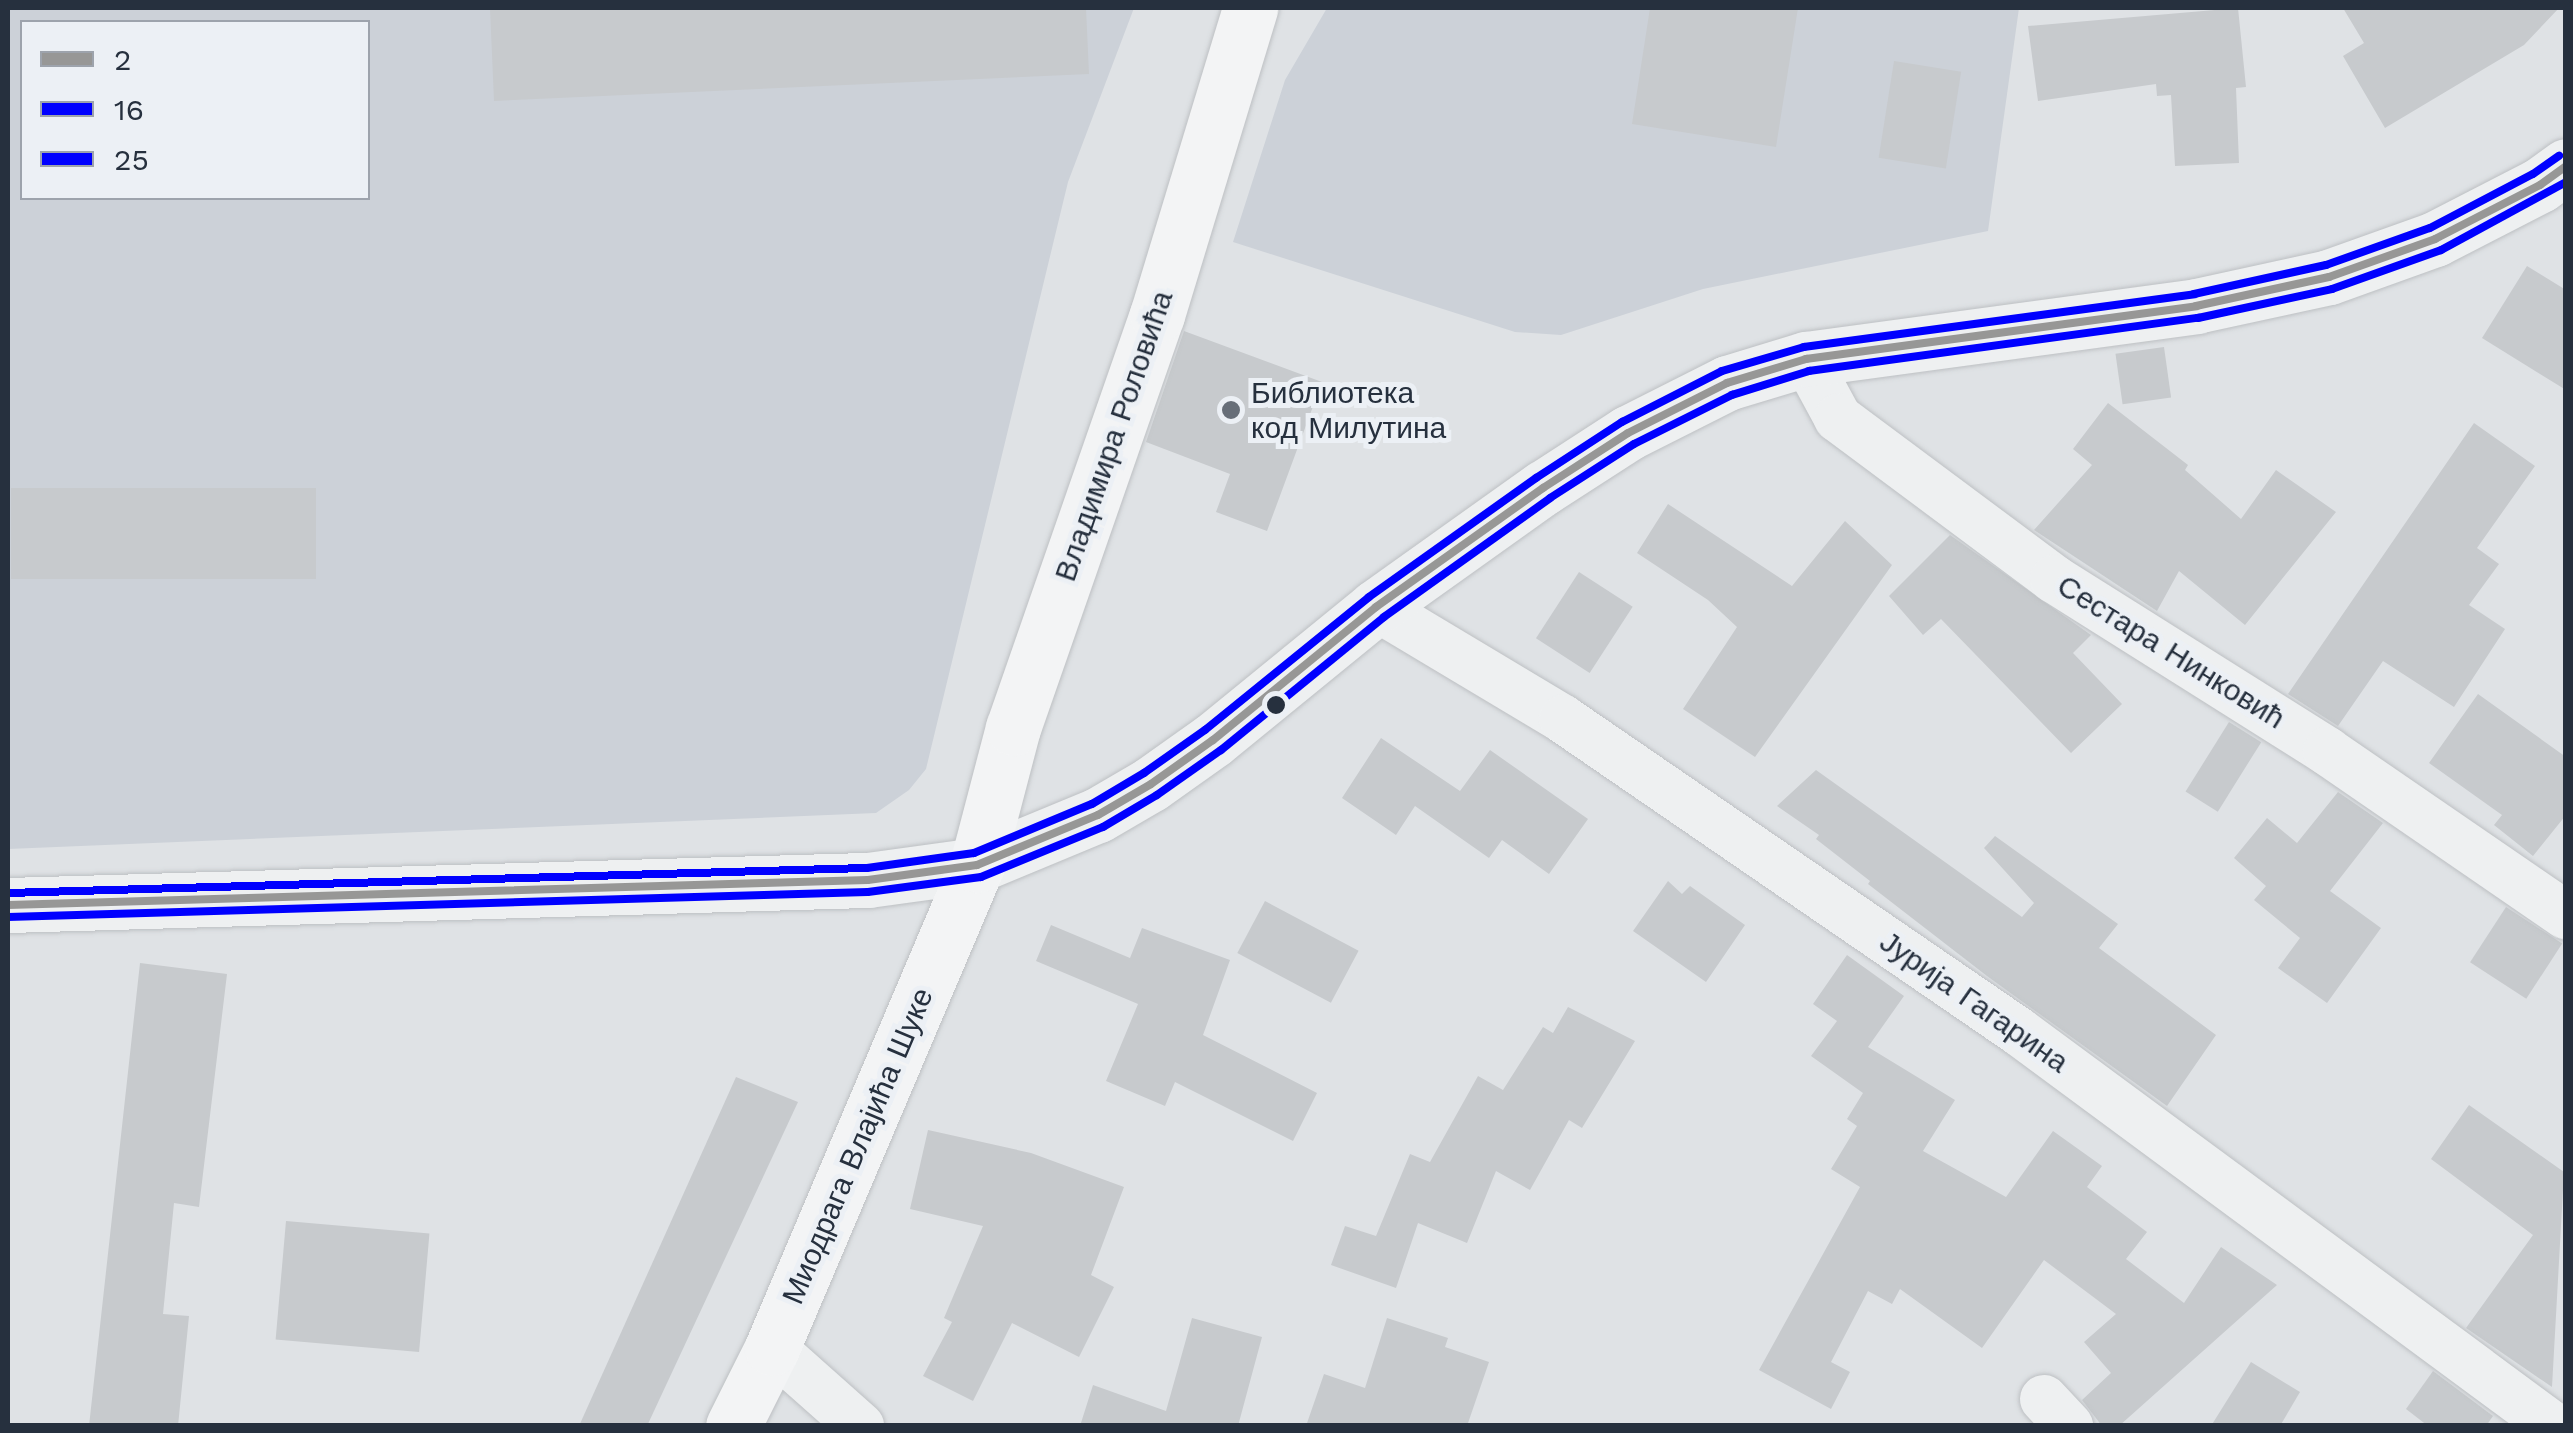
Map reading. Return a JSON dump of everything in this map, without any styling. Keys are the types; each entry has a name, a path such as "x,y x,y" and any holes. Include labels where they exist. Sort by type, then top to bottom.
{"main road":[{"name":"Владимира Роловића","path":"978,865 1012,728 1158,315 1250,8"},
{"name":"Миодрага Влајића Шуке","path":"733,1426 772,1348 978,865"}],"street":[{"path":"8,905 868,880 978,865 1098,815 1150,784 1213,740 1376,607 1628,432 1728,383 1806,359 2196,306 2278,290 2435,240 2540,185 2566,166"},
{"name":"Сестара Нинковић","path":"1806,359 1838,418 2054,579 2327,752 2566,915"},
{"name":"Јурија Гагарина","path":"1376,607 1563,719 2018,1031 2553,1426"},
{"path":"772,1348 860,1426"}],"shaded area":[{"path":"8,8 1134,8 1068,182 926,769 909,790 876,813 8,849"},
{"path":"1327,8 2019,8 1988,231 1703,289 1561,335 1515,332 1233,242 1285,80"}],"building":[{"path":"490,8 1086,8 1089,74 494,101"},
{"path":"1650,8 1798,8 1776,147 1632,124"},
{"path":"2238,8 2246,87 2236,88 2239,163 2175,166 2171,95 2157,96 2156,84 2038,101 2028,26"},
{"path":"2343,8 2559,8 2524,45 2385,128 2343,56 2364,43"},
{"path":"1894,61 1961,72 1946,168 1879,158"},
{"path":"2527,266 2566,290 2566,390 2482,338"},
{"name":"Библиотека код Милутина","path":"1184,331 1322,382 1267,531 1216,512 1230,474 1146,442"},
{"path":"2164,347 2171,398 2123,404 2115,354"},
{"path":"2108,403 2188,465 2185,470 2241,519 2276,470 2336,512 2245,625 2179,571 2157,611 2034,530 2092,465 2073,449"},
{"path":"2474,423 2535,466 2477,548 2499,564 2469,605 2505,629 2454,707 2383,661 2338,726 2288,694"},
{"path":"11,488 316,488 316,579 11,579"},
{"path":"1668,504 1792,586 1845,521 1892,565 1755,757 1683,709 1737,627 1708,600 1637,553"},
{"path":"1950,535 2091,635 2073,653 2122,704 2071,753 1941,619 1923,635 1889,596"},
{"path":"1579,572 1633,607 1590,673 1536,638"},
{"path":"2478,694 2566,757 2566,815 2533,856 2494,825 2502,815 2429,763"},
{"path":"2229,722 2261,742 2218,812 2186,792"},
{"path":"1381,738 1460,791 1490,750 1588,819 1549,874 1502,840 1489,858 1415,806 1396,835 1342,798"},
{"path":"1816,770 2022,917 2034,903 1984,848 1995,836 2118,924 2099,948 2216,1035 2167,1106 1987,976 1868,884 1870,881 1816,839 1819,835 1777,806"},
{"path":"2338,792 2383,823 2330,891 2381,928 2327,1003 2278,968 2300,938 2254,900 2266,886 2234,858 2267,818 2297,843"},
{"path":"1668,881 1682,894 1690,886 1745,925 1706,982 1633,931"},
{"path":"1265,901 1359,951 1331,1003 1237,953"},
{"path":"2506,907 2562,943 2526,999 2470,962"},
{"path":"1051,925 1130,958 1142,928 1230,960 1203,1035 1317,1093 1293,1141 1175,1082 1165,1106 1106,1081 1138,1004 1036,961"},
{"path":"1847,955 1904,996 1868,1047 1955,1100 1923,1151 2006,1197 2053,1131 2102,1166 2087,1187 2147,1232 2126,1259 2184,1303 2221,1247 2277,1285 2119,1426 2102,1426 2082,1400 2111,1373 2084,1342 2116,1314 2044,1260 1982,1348 1900,1289 1892,1304 1868,1291 1831,1362 1850,1372 1831,1409 1759,1370 1860,1187 1831,1169 1857,1126 1847,1119 1863,1093 1811,1056 1837,1021 1813,1004"},
{"path":"140,963 227,974 199,1207 174,1203 163,1314 189,1316 178,1426 89,1426"},
{"path":"1568,1007 1635,1041 1582,1128 1569,1120 1530,1190 1496,1171 1467,1243 1418,1223 1396,1288 1331,1265 1345,1226 1376,1236 1410,1154 1430,1162 1478,1076 1503,1090 1543,1027 1553,1033"},
{"path":"736,1077 798,1102 647,1426 579,1426"},
{"path":"2469,1105 2564,1172 2552,1387 2466,1328 2533,1235 2431,1159"},
{"path":"928,1130 1031,1153 1124,1187 1091,1275 1114,1287 1079,1357 1012,1323 973,1401 923,1376 952,1322 944,1318 983,1226 910,1209"},
{"path":"286,1221 429,1234 419,1352 276,1340"},
{"path":"1192,1318 1262,1337 1238,1426 1080,1426 1093,1385 1166,1411"},
{"path":"1387,1318 1448,1338 1445,1347 1489,1362 1467,1426 1306,1426 1324,1374 1365,1388"},
{"path":"2251,1362 2300,1392 2280,1426 2211,1426"},
{"path":"2433,1371 2493,1416 2486,1426 2428,1426 2406,1409"}],"transit line":[{"name":"25","path":"8,893 867,868 974,853 1092,804 1144,773 1205,730 1369,597 1536,478 1622,422 1722,371 1804,347 2194,294 2326,265 2430,228 2533,174 2559,156"},
{"name":"2","path":"8,905 868,880 977,865 1098,815 1151,784 1213,740 1376,607 1543,488 1628,433 1727,383 1806,359 2196,306 2329,277 2435,239 2540,185 2566,166"},
{"name":"16","path":"8,917 868,892 981,877 1103,827 1157,795 1221,750 1384,617 1550,498 1634,444 1732,395 1809,371 2198,318 2332,289 2441,250 2566,182"}],"place":[{"name":"Библиотека код Милутина","path":"1231,410"}]}
